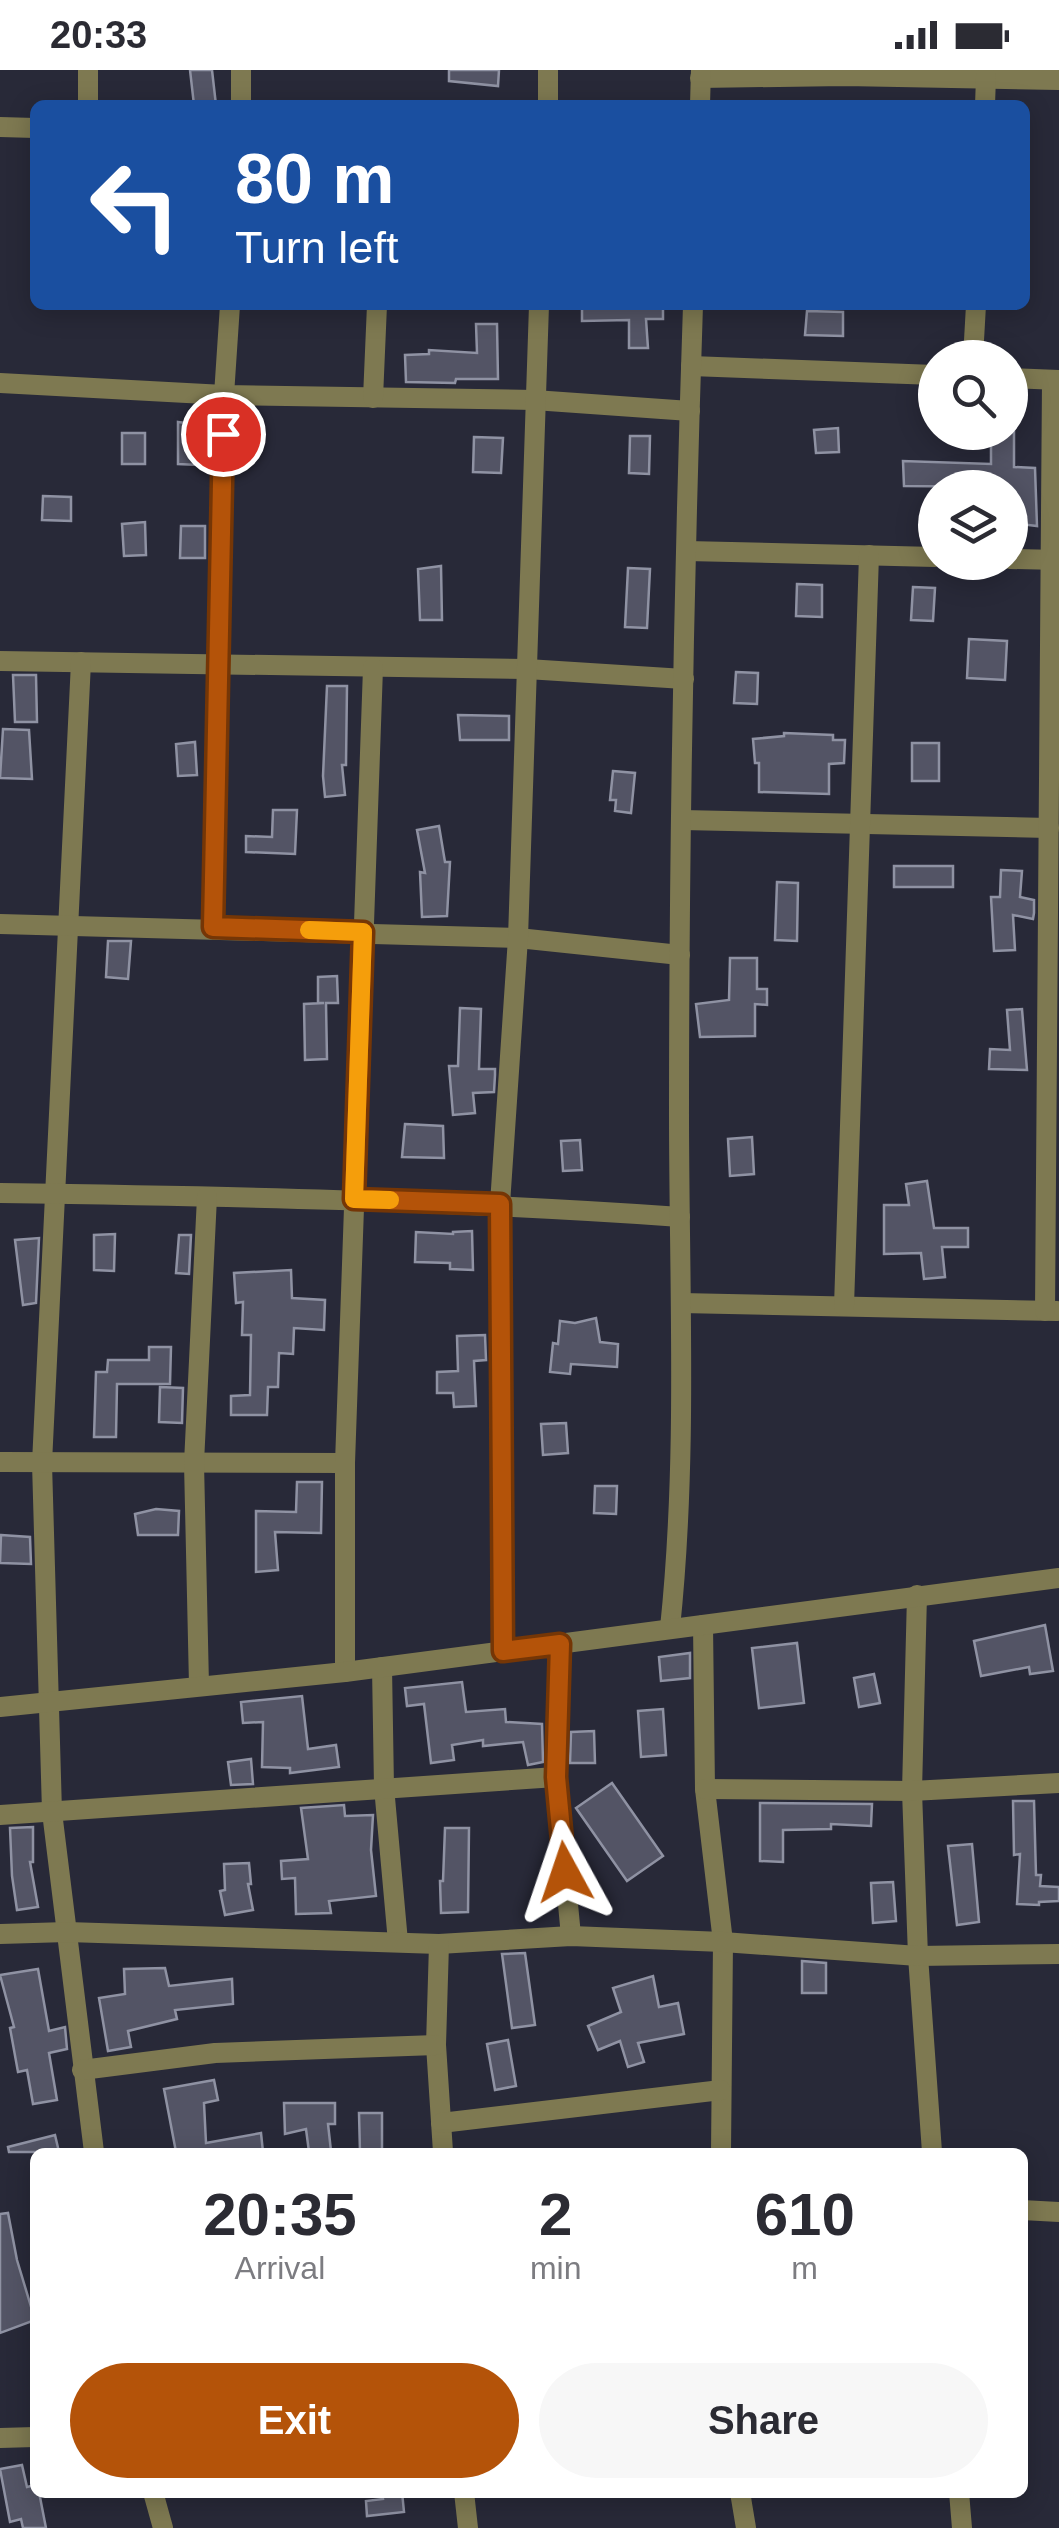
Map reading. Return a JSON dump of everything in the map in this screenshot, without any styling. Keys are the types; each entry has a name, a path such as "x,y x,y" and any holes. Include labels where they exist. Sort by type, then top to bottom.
{"street":[{"path":"88,70 88,100"},
{"path":"241,70 241,100"},
{"path":"548,70 548,100"},
{"path":"700,100 700,74 846,73 1059,80"},
{"path":"984,100 986,78"},
{"path":"0,128 30,128"},
{"path":"213,927 224,395 230,310"},
{"path":"373,398 377,310"},
{"path":"503,1651 500,1204 518,938 539,310"},
{"path":"670,1628 678,1549 680,955 693,310"},
{"path":"975,340 976,310"},
{"path":"691,366 918,375"},
{"path":"681,1303 1052,1311 1054,918 1049,828 1054,742 1056,380 1028,379"},
{"path":"0,383 224,395 534,400 690,411"},
{"path":"687,551 918,557"},
{"path":"844,1306 869,556"},
{"path":"1028,559 1055,560"},
{"path":"0,661 527,669 684,679"},
{"path":"81,662 42,1462 52,1812 93,2148"},
{"path":"345,1672 345,1462 372,668"},
{"path":"682,820 1049,828"},
{"path":"0,924 518,938 680,955"},
{"path":"0,1194 354,1199 500,1204 680,1217"},
{"path":"199,1685 194,1464 206,1197"},
{"path":"0,1462 345,1462"},
{"path":"0,1707 345,1672 1059,1578"},
{"path":"917,1595 912,1791 918,1956 932,2148"},
{"path":"703,1625 704,1789 723,1942 721,2148"},
{"path":"560,1644 556,1777 571,1936"},
{"path":"382,1667 384,1788 398,1942"},
{"path":"0,1815 556,1777"},
{"path":"704,1789 912,1791 1059,1783"},
{"path":"0,1934 67,1932 439,1944 571,1936 918,1956 1059,1954"},
{"path":"439,1944 436,2044 443,2148"},
{"path":"82,2070 215,2053 436,2044"},
{"path":"441,2124 722,2090"},
{"path":"1028,2210 1059,2212"},
{"path":"0,2438 30,2437"},
{"path":"155,2498 163,2528"},
{"path":"465,2498 468,2528"},
{"path":"741,2498 746,2528"},
{"path":"960,2498 962,2528"}],"building":[{"path":"190,70 212,70 215,100 193,100"},
{"path":"449,70 499,70 498,86 449,81"},
{"path":"582,310 663,310 663,319 646,319 648,348 629,348 629,320 582,321"},
{"path":"807,311 843,312 843,336 805,335"},
{"path":"476,324 497,324 498,379 406,382 405,355 429,354 429,350 477,353"},
{"path":"178,422 203,425 199,465 178,464"},
{"path":"838,428 839,452 816,453 814,430"},
{"path":"122,433 145,433 145,464 122,464"},
{"path":"630,436 650,436 649,474 629,473"},
{"path":"474,437 503,438 501,473 473,472"},
{"path":"991,450 1014,450 1014,467 1035,468 1037,526 1028,525 1028,470 918,470 918,486 904,486 903,461 991,464"},
{"path":"43,496 71,497 71,521 42,520"},
{"path":"145,522 146,555 124,556 122,524"},
{"path":"181,526 205,526 205,558 180,558"},
{"path":"441,566 442,620 420,620 418,569"},
{"path":"628,568 650,569 647,628 625,627"},
{"path":"797,584 822,585 822,617 796,616"},
{"path":"913,587 935,588 933,621 911,620"},
{"path":"969,639 1007,641 1005,680 967,678"},
{"path":"736,672 758,673 757,704 734,703"},
{"path":"13,675 36,675 37,722 15,722"},
{"path":"327,686 347,686 346,765 342,765 345,795 325,797 323,776"},
{"path":"458,715 509,716 509,740 460,740"},
{"path":"3,729 29,730 32,779 0,778"},
{"path":"784,733 833,735 833,740 845,740 844,763 829,764 829,794 759,792 759,763 755,763 753,739"},
{"path":"195,742 197,775 178,776 176,744"},
{"path":"912,743 939,743 939,781 912,781"},
{"path":"613,771 635,773 631,813 615,811 616,800 610,800"},
{"path":"273,810 297,810 295,854 246,852 246,836 272,837"},
{"path":"439,826 445,862 450,862 447,916 422,917 420,872 425,873 417,830"},
{"path":"894,866 953,866 953,887 894,887"},
{"path":"1001,870 1022,871 1020,897 1034,900 1034,913 1033,919 1013,915 1015,950 994,951 991,897 1000,897"},
{"path":"777,882 798,883 797,941 775,940"},
{"path":"108,941 131,941 128,979 106,977"},
{"path":"730,958 757,958 757,989 767,989 767,1005 755,1004 755,1036 700,1037 696,1004 729,1000"},
{"path":"337,976 338,1003 326,1003 327,1059 305,1060 304,1004 324,1003 318,1003 318,977"},
{"path":"460,1008 481,1009 479,1069 495,1069 494,1092 473,1093 475,1113 453,1115 449,1066 458,1066"},
{"path":"1022,1009 1027,1070 989,1069 990,1049 1010,1050 1007,1010"},
{"path":"405,1124 443,1126 444,1158 402,1157"},
{"path":"752,1137 754,1174 730,1176 728,1139"},
{"path":"580,1140 582,1170 563,1171 561,1141"},
{"path":"927,1181 934,1228 968,1228 968,1247 942,1247 945,1277 924,1279 921,1253 884,1254 884,1205 909,1205 906,1184"},
{"path":"472,1231 473,1270 450,1269 450,1263 415,1262 416,1232"},
{"path":"115,1234 114,1271 94,1270 94,1235"},
{"path":"179,1235 191,1235 189,1274 176,1273"},
{"path":"39,1238 36,1303 23,1305 15,1240"},
{"path":"291,1270 292,1298 325,1300 324,1330 294,1328 293,1354 279,1353 278,1387 268,1387 267,1415 231,1415 231,1396 250,1395 251,1335 242,1335 243,1302 236,1303 234,1273"},
{"path":"596,1318 600,1342 618,1344 617,1367 571,1364 570,1374 550,1372 560,1321 575,1323"},
{"path":"485,1335 486,1360 474,1361 476,1406 454,1407 453,1393 437,1393 437,1372 458,1371 457,1336"},
{"path":"149,1347 171,1347 170,1384 117,1384 116,1437 94,1437 96,1372 107,1372 108,1360 149,1360"},
{"path":"160,1387 183,1388 182,1423 159,1422"},
{"path":"566,1423 568,1453 543,1455 541,1424"},
{"path":"297,1482 322,1482 321,1533 275,1532 278,1570 256,1572 256,1511 296,1512"},
{"path":"595,1486 617,1486 616,1514 594,1513"},
{"path":"156,1509 179,1511 178,1535 138,1535 135,1514"},
{"path":"1,1535 30,1537 31,1564 0,1563"},
{"path":"1045,1625 1053,1671 1030,1674 1029,1667 981,1676 974,1641"},
{"path":"797,1643 804,1703 759,1708 752,1648"},
{"path":"690,1653 690,1678 661,1681 659,1657"},
{"path":"874,1674 880,1703 859,1707 854,1678"},
{"path":"462,1682 466,1712 505,1709 506,1722 542,1724 543,1762 528,1765 523,1742 483,1746 483,1740 452,1745 454,1760 431,1763 424,1704 407,1706 405,1688"},
{"path":"302,1696 308,1749 336,1745 339,1767 290,1773 290,1768 262,1767 263,1722 243,1723 241,1702"},
{"path":"663,1709 666,1755 641,1757 638,1711"},
{"path":"594,1731 595,1763 570,1763 571,1732"},
{"path":"251,1759 253,1784 231,1785 228,1762"},
{"path":"612,1783 663,1856 627,1881 576,1808"},
{"path":"1013,1801 1034,1801 1036,1875 1041,1875 1040,1886 1059,1887 1059,1901 1017,1904 1020,1854 1014,1855"},
{"path":"760,1803 872,1804 871,1826 831,1824 831,1829 783,1830 783,1862 760,1861"},
{"path":"344,1805 345,1816 373,1815 371,1850 376,1896 329,1901 331,1913 296,1914 295,1878 282,1879 281,1861 308,1859 301,1808"},
{"path":"33,1827 30,1862 38,1907 17,1910 10,1828"},
{"path":"445,1828 469,1828 468,1912 441,1913"},
{"path":"972,1844 979,1922 957,1925 948,1846"},
{"path":"249,1863 253,1910 225,1915 220,1891 225,1890 224,1864"},
{"path":"893,1882 896,1921 873,1923 871,1883"},
{"path":"525,1953 535,2025 512,2028 502,1954"},
{"path":"802,1961 826,1963 826,1993 802,1993"},
{"path":"165,1968 169,1986 232,1979 233,2004 175,2010 177,2019 128,2031 131,2047 108,2051 99,1998 125,1994 124,1969"},
{"path":"38,1969 49,2031 65,2027 67,2049 49,2053 57,2100 33,2104 27,2070 18,2072 10,2028 14,2027 0,1975"},
{"path":"653,1976 659,2007 678,2003 684,2034 638,2043 644,2062 628,2067 620,2041 598,2050 588,2026 621,2012 613,1988"},
{"path":"508,2040 516,2086 495,2090 487,2044"},
{"path":"214,2080 218,2100 204,2103 206,2143 261,2133 263,2148 175,2148 164,2089"},
{"path":"284,2103 335,2103 335,2124 328,2124 331,2148 308,2148 306,2129 285,2134"},
{"path":"359,2113 382,2113 382,2148 360,2148"},
{"path":"55,2135 58,2148 9,2152 8,2147"},
{"path":"8,2213 30,2303 30,2322 0,2333 0,2214"},
{"path":"22,2465 30,2498 40,2498 46,2528 23,2528 21,2519 10,2522 0,2469"},
{"path":"403,2498 404,2512 367,2516 366,2501"}],"slow traffic":[{"path":"309,930 363,932 354,1199 390,1200"}],"route":[{"path":"223,434 213,927 363,932 354,1199 500,1204 503,1651 560,1644 556,1777 565,1872"}]}
